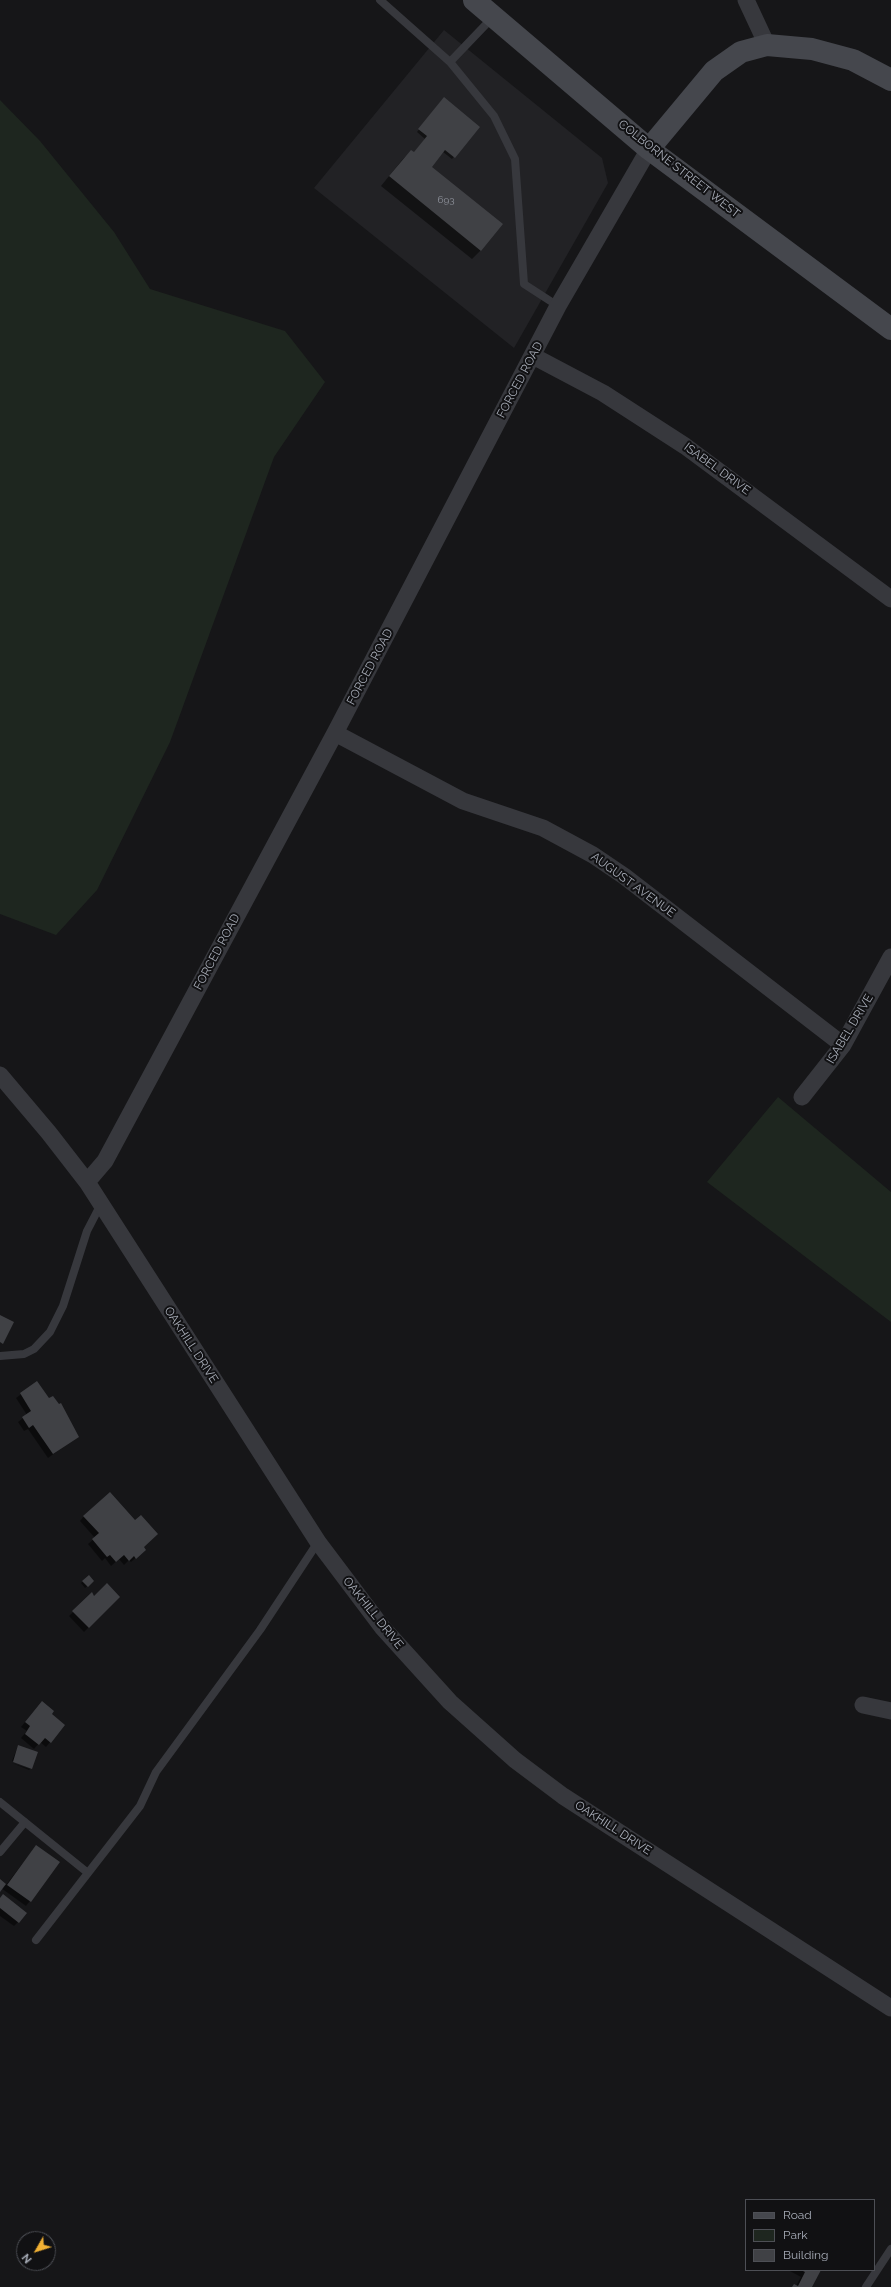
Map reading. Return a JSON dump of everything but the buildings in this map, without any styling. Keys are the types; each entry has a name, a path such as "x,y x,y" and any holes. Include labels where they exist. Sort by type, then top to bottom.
{"main road":[{"name":"COLBORNE STREET WEST","path":"474,0 649,149 891,329"},
{"path":"649,149 714,71 741,52 767,45 812,49 853,60 891,80"}],"street":[{"path":"746,0 767,45"},
{"name":"FORCED ROAD","path":"86,1182 105,1161 335,733 558,306 649,149"},
{"name":"ISABEL DRIVE","path":"533,356 603,393 685,446 891,599"},
{"name":"AUGUST AVENUE","path":"335,733 463,801 544,828 593,855 624,876 843,1045"},
{"name":"ISABEL DRIVE","path":"802,1097 843,1045 891,957"},
{"name":"OAKHILL DRIVE","path":"0,1075 49,1133 101,1204 318,1542 382,1627 424,1675 450,1702 515,1760 563,1796 891,2008"},
{"path":"863,1705 891,1711"}],"lane":[{"path":"380,0 450,62 494,116 515,159 524,284 558,306"},
{"path":"450,62 493,16"},
{"path":"0,1356 24,1354 34,1349 53,1327 63,1306 87,1231 101,1204"},
{"path":"36,1940 140,1806 156,1772 260,1630 318,1542"},
{"path":"0,1802 88,1873"},
{"path":"0,1852 25,1822"},
{"path":"866,2287 891,2249"}],"shaded area":[{"path":"444,30 602,158 608,183 514,348 314,188"}],"green space":[{"path":"0,100 40,141 114,232 150,289 285,331 325,382 274,457 170,742 97,890 56,935 0,914"},
{"path":"778,1097 891,1192 891,1322 707,1182"}]}
